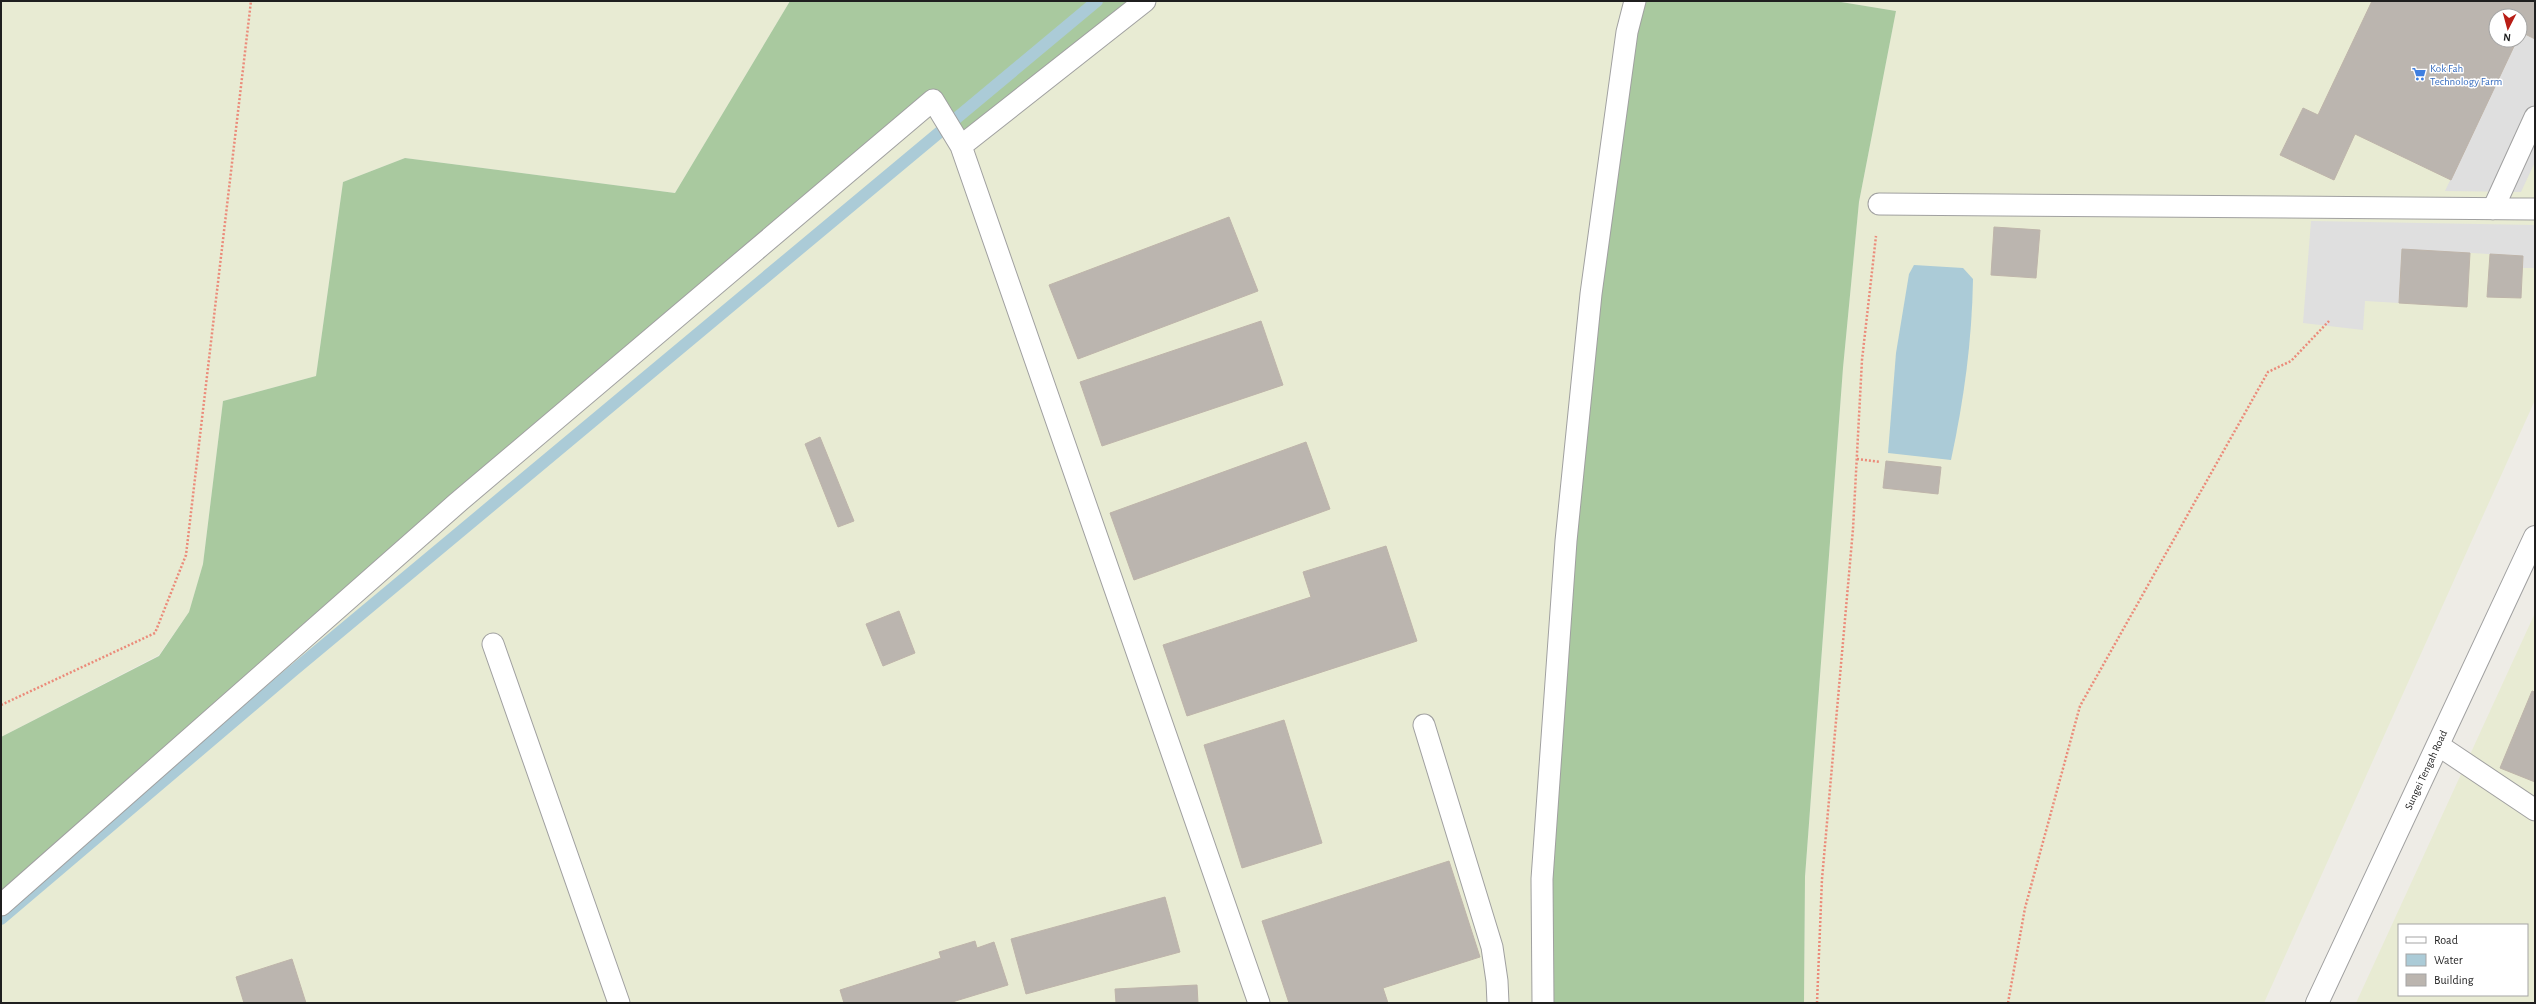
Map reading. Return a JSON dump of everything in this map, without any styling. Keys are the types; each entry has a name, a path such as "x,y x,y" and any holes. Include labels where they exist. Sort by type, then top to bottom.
{"street":[{"name":"Sungei Tengah Road","path":"2317,1003 2535,537"}],"lane":[{"path":"960,146 1145,1"},
{"path":"1543,1003 1542,879 1566,542 1591,294 1627,32 1635,1"},
{"path":"1,905 456,504 933,100 960,146 1259,1003"},
{"path":"2493,208 2535,117"},
{"path":"1880,204 2535,209"},
{"path":"493,644 619,1003"},
{"path":"1424,725 1492,947 1497,981 1498,1003"},
{"path":"2438,744 2535,810"}],"path":[{"path":"1,705 155,633 186,555 252,1"},
{"path":"1818,1003 1822,879 1853,529 1862,360 1880,204"},
{"path":"2008,1003 2025,908 2080,706 2268,372 2291,361 2329,321"},
{"path":"1857,459 1880,462"}],"green space":[{"path":"1,1 790,1 675,193 405,158 343,182 316,376 223,401 203,564 189,612 159,655 1,737"},
{"path":"790,1 1145,1 961,146 934,100 1,905 1,737 159,656 189,612 203,564 223,401 316,376 343,182 405,158 675,193"},
{"path":"1145,1 1635,1 1543,1003 1,1003 1,905 933,100"},
{"path":"1635,1 1835,1 1896,11 1859,202 1843,368 1805,877 1804,1003 1543,1003 1566,541"},
{"path":"1835,1 2535,1 2535,400 2264,1003 1804,1003 1805,877 1843,368 1859,202 1896,11"},
{"path":"2535,613 2535,1003 2356,1003"}],"shaded area":[{"path":"2528,36 2535,39 2535,162 2521,192 2445,191 2513,48 2528,48"},
{"path":"2311,221 2535,225 2535,268 2523,268 2523,256 2402,249 2399,303 2365,301 2363,330 2303,323"}],"water":[{"path":"1914,265 1963,268 1973,279 1971,325 1966,370 1960,415 1951,460 1888,453 1896,353 1909,274"}],"building":[{"name":"Kok Fah Technology Farm","path":"2372,1 2535,1 2535,39 2528,36 2528,8 2488,8 2488,48 2513,48 2451,180 2355,134 2334,180 2280,155 2303,108 2318,115"},
{"path":"1229,217 1258,291 1078,359 1049,285"},
{"path":"1994,227 2040,230 2036,278 1991,275"},
{"path":"2402,249 2470,253 2467,307 2399,303"},
{"path":"2490,254 2523,256 2521,298 2487,297"},
{"path":"1261,321 1283,385 1102,446 1080,382"},
{"path":"820,437 854,521 838,527 805,444"},
{"path":"1306,442 1330,509 1134,580 1110,513"},
{"path":"1886,461 1941,467 1938,494 1883,488"},
{"path":"1386,546 1417,641 1187,716 1163,645 1311,597 1303,572"},
{"path":"899,611 915,653 883,666 866,624"},
{"path":"2532,691 2535,692 2535,782 2500,768"},
{"path":"1284,720 1322,843 1242,868 1204,745"},
{"path":"1449,861 1480,957 1383,988 1388,1003 1289,1003 1262,921"},
{"path":"1165,897 1180,952 1026,994 1011,939"},
{"path":"975,941 977,948 994,942 1008,985 949,1003 844,1003 840,990 941,958 939,952"},
{"path":"292,959 306,1003 244,1003 236,977"},
{"path":"1197,985 1198,1003 1116,1003 1115,989"}],"waterway":[{"path":"1,919 293,671 1097,1"}],"place":[{"name":"Kok Fah Technology Farm","path":"2419,74"}]}
